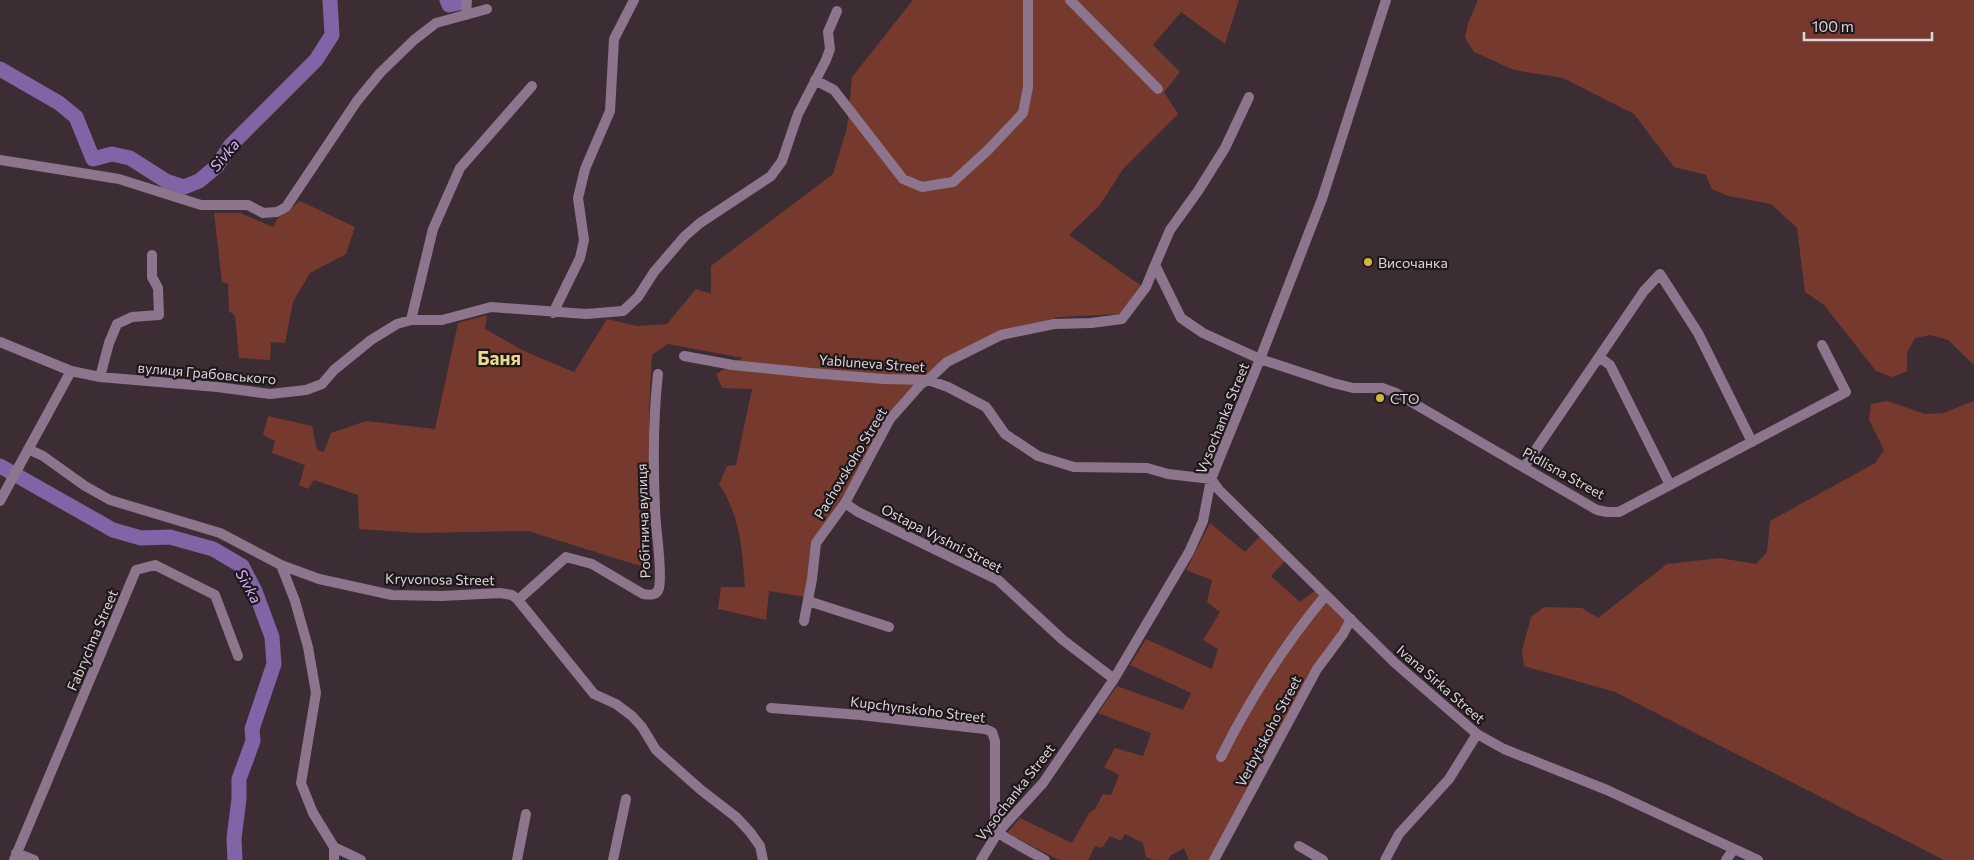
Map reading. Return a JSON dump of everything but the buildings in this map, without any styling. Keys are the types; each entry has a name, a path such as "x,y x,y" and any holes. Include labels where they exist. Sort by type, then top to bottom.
{"street":[{"path":"466,15 468,0"},
{"path":"553,313 580,258 584,240 578,198 585,169 610,111 614,39 634,0"},
{"path":"815,80 834,90 903,179 922,187 953,182 988,150 1023,112 1028,87 1028,0"},
{"path":"1070,0 1158,89"},
{"name":"Vysochanka Street","path":"981,860 998,832 1043,783 1114,679 1190,552 1203,521 1211,479 1322,199 1386,0"},
{"path":"0,160 119,179 201,205 248,205 262,213 277,212 286,207 356,101 380,73 414,40 436,23 487,9"},
{"name":"вулиця Грабовського","path":"0,342 71,371 100,377 217,387 270,394 306,390 322,384 334,370 372,340 397,324 411,320 442,320 491,307 586,314 623,311 638,297 654,272 685,236 700,223 771,176 782,160 798,114 826,60 830,49 828,32 837,11"},
{"path":"411,320 433,229 460,168 532,86"},
{"name":"Pachovskoho Street","path":"804,622 816,543 845,503 890,419 921,384 947,362 1001,335 1054,324 1090,323 1122,319 1146,286 1170,230 1198,191 1225,148 1249,97"},
{"path":"100,377 109,343 117,324 132,317 159,315 158,288 152,277 152,255"},
{"path":"1155,265 1181,318 1203,333 1260,359"},
{"path":"1524,467 1644,290 1660,274 1698,333 1752,442"},
{"name":"Pidlisna Street","path":"1260,359 1353,388 1382,388 1396,393 1597,510 1619,512 1846,392 1822,345"},
{"name":"Yabluneva Street","path":"684,356 733,365 811,373 928,380 948,387 986,407 1005,434 1038,456 1074,467 1147,468 1168,474 1211,479"},
{"path":"1599,358 1610,365 1670,485"},
{"path":"0,501 71,371"},
{"name":"Робітнича вулиця","path":"518,600 566,557 592,564 643,594 651,595 656,592 659,587 659,566 655,508 654,404 658,374"},
{"name":"Kryvonosa Street","path":"28,449 43,456 85,486 110,500 220,533 281,565 318,579 392,595 442,596 500,593 512,595 518,600"},
{"name":"Ivana Sirka Street","path":"1211,479 1219,490 1395,663 1477,734 1504,749 1607,790 1758,860"},
{"name":"Ostapa Vyshni Street","path":"845,503 858,512 998,580 1063,640 1114,679"},
{"name":"Fabrychna Street","path":"15,857 136,570 155,565 215,595 238,656"},
{"path":"281,565 298,610 308,646 316,693 301,782 313,813 334,847 334,860"},
{"path":"1222,758 1244,714 1269,671 1297,631 1326,595"},
{"path":"518,600 594,694 616,704 632,716 642,727 656,750 741,822 760,846 763,860"},
{"path":"808,601 889,627"},
{"name":"Verbytskoho Street","path":"1214,860 1317,669 1343,634 1351,619"},
{"name":"Kupchynskoho Street","path":"771,708 985,728 992,732 995,741 995,818 998,832"},
{"path":"1385,860 1399,834 1449,779 1477,734"},
{"path":"612,860 626,799"},
{"path":"517,860 526,814"},
{"path":"998,832 1045,860"},
{"path":"1300,846 1324,860"},
{"path":"334,847 361,860"},
{"path":"1726,860 1734,849"},
{"path":"15,857 34,860"}],"shaded area":[{"path":"913,0 1239,0 1225,44 1181,12 1153,45 1180,72 1164,92 1178,114 1123,169 1100,205 1069,235 1143,287 1121,314 1059,317 1001,332 928,373 902,397 813,543 805,597 769,591 766,620 718,609 721,587 745,587 741,547 736,522 732,509 719,484 727,466 736,465 752,389 722,388 716,374 743,358 668,344 652,355 649,409 650,569 528,531 419,533 359,529 358,495 314,480 308,489 299,485 305,465 272,453 275,441 263,435 268,416 312,426 317,450 324,452 331,433 366,421 435,429 458,323 487,315 485,329 524,351 574,372 607,319 637,326 667,324 696,289 711,294 711,266 833,174 847,128 852,77"},
{"path":"1478,0 1974,0 1974,365 1948,340 1931,335 1915,338 1907,353 1907,371 1892,377 1876,371 1824,305 1805,292 1797,228 1771,204 1728,196 1712,189 1706,175 1674,167 1634,114 1563,78 1514,70 1474,52 1465,38 1468,23"},
{"path":"300,201 355,227 346,254 310,273 293,302 285,343 271,342 270,360 239,358 235,316 229,311 228,284 222,282 214,213 240,213 273,227 277,219"},
{"path":"1887,401 1925,414 1943,413 1974,401 1974,860 1944,860 1615,692 1524,666 1522,650 1531,617 1544,607 1582,608 1598,618 1667,564 1720,558 1756,564 1767,552 1770,521 1875,463 1884,450 1869,420 1871,404"},
{"path":"1210,523 1245,552 1260,536 1286,560 1271,576 1300,602 1316,590 1347,620 1214,860 1189,860 1184,848 1170,856 1168,860 1154,860 1146,857 1143,843 1125,834 1121,841 1110,836 1102,848 1095,846 1088,860 1059,860 1007,833 1020,818 1072,843 1089,813 1095,809 1103,794 1111,795 1119,775 1104,767 1115,748 1143,756 1151,733 1098,713 1117,686 1183,710 1191,693 1130,665 1146,639 1212,669 1218,649 1203,640 1220,612 1207,602 1212,580 1186,570"}],"waterway":[{"name":"Sivka","path":"0,69 59,103 76,117 93,159 112,154 130,158 166,181 184,187 199,181 217,166 231,145 316,60 332,35 330,0"},
{"name":"Sivka","path":"447,0 449,5 459,3 461,0"},
{"name":"Sivka","path":"0,466 113,530 141,538 170,537 213,549 242,566 255,591 272,637 274,664 252,729 253,741 239,779 239,799 234,838 235,860"}],"place":[{"name":"Височанка","path":"1368,262"},
{"name":"СТО","path":"1380,398"}],"district":[{"name":"Баня","path":"499,357"}]}
